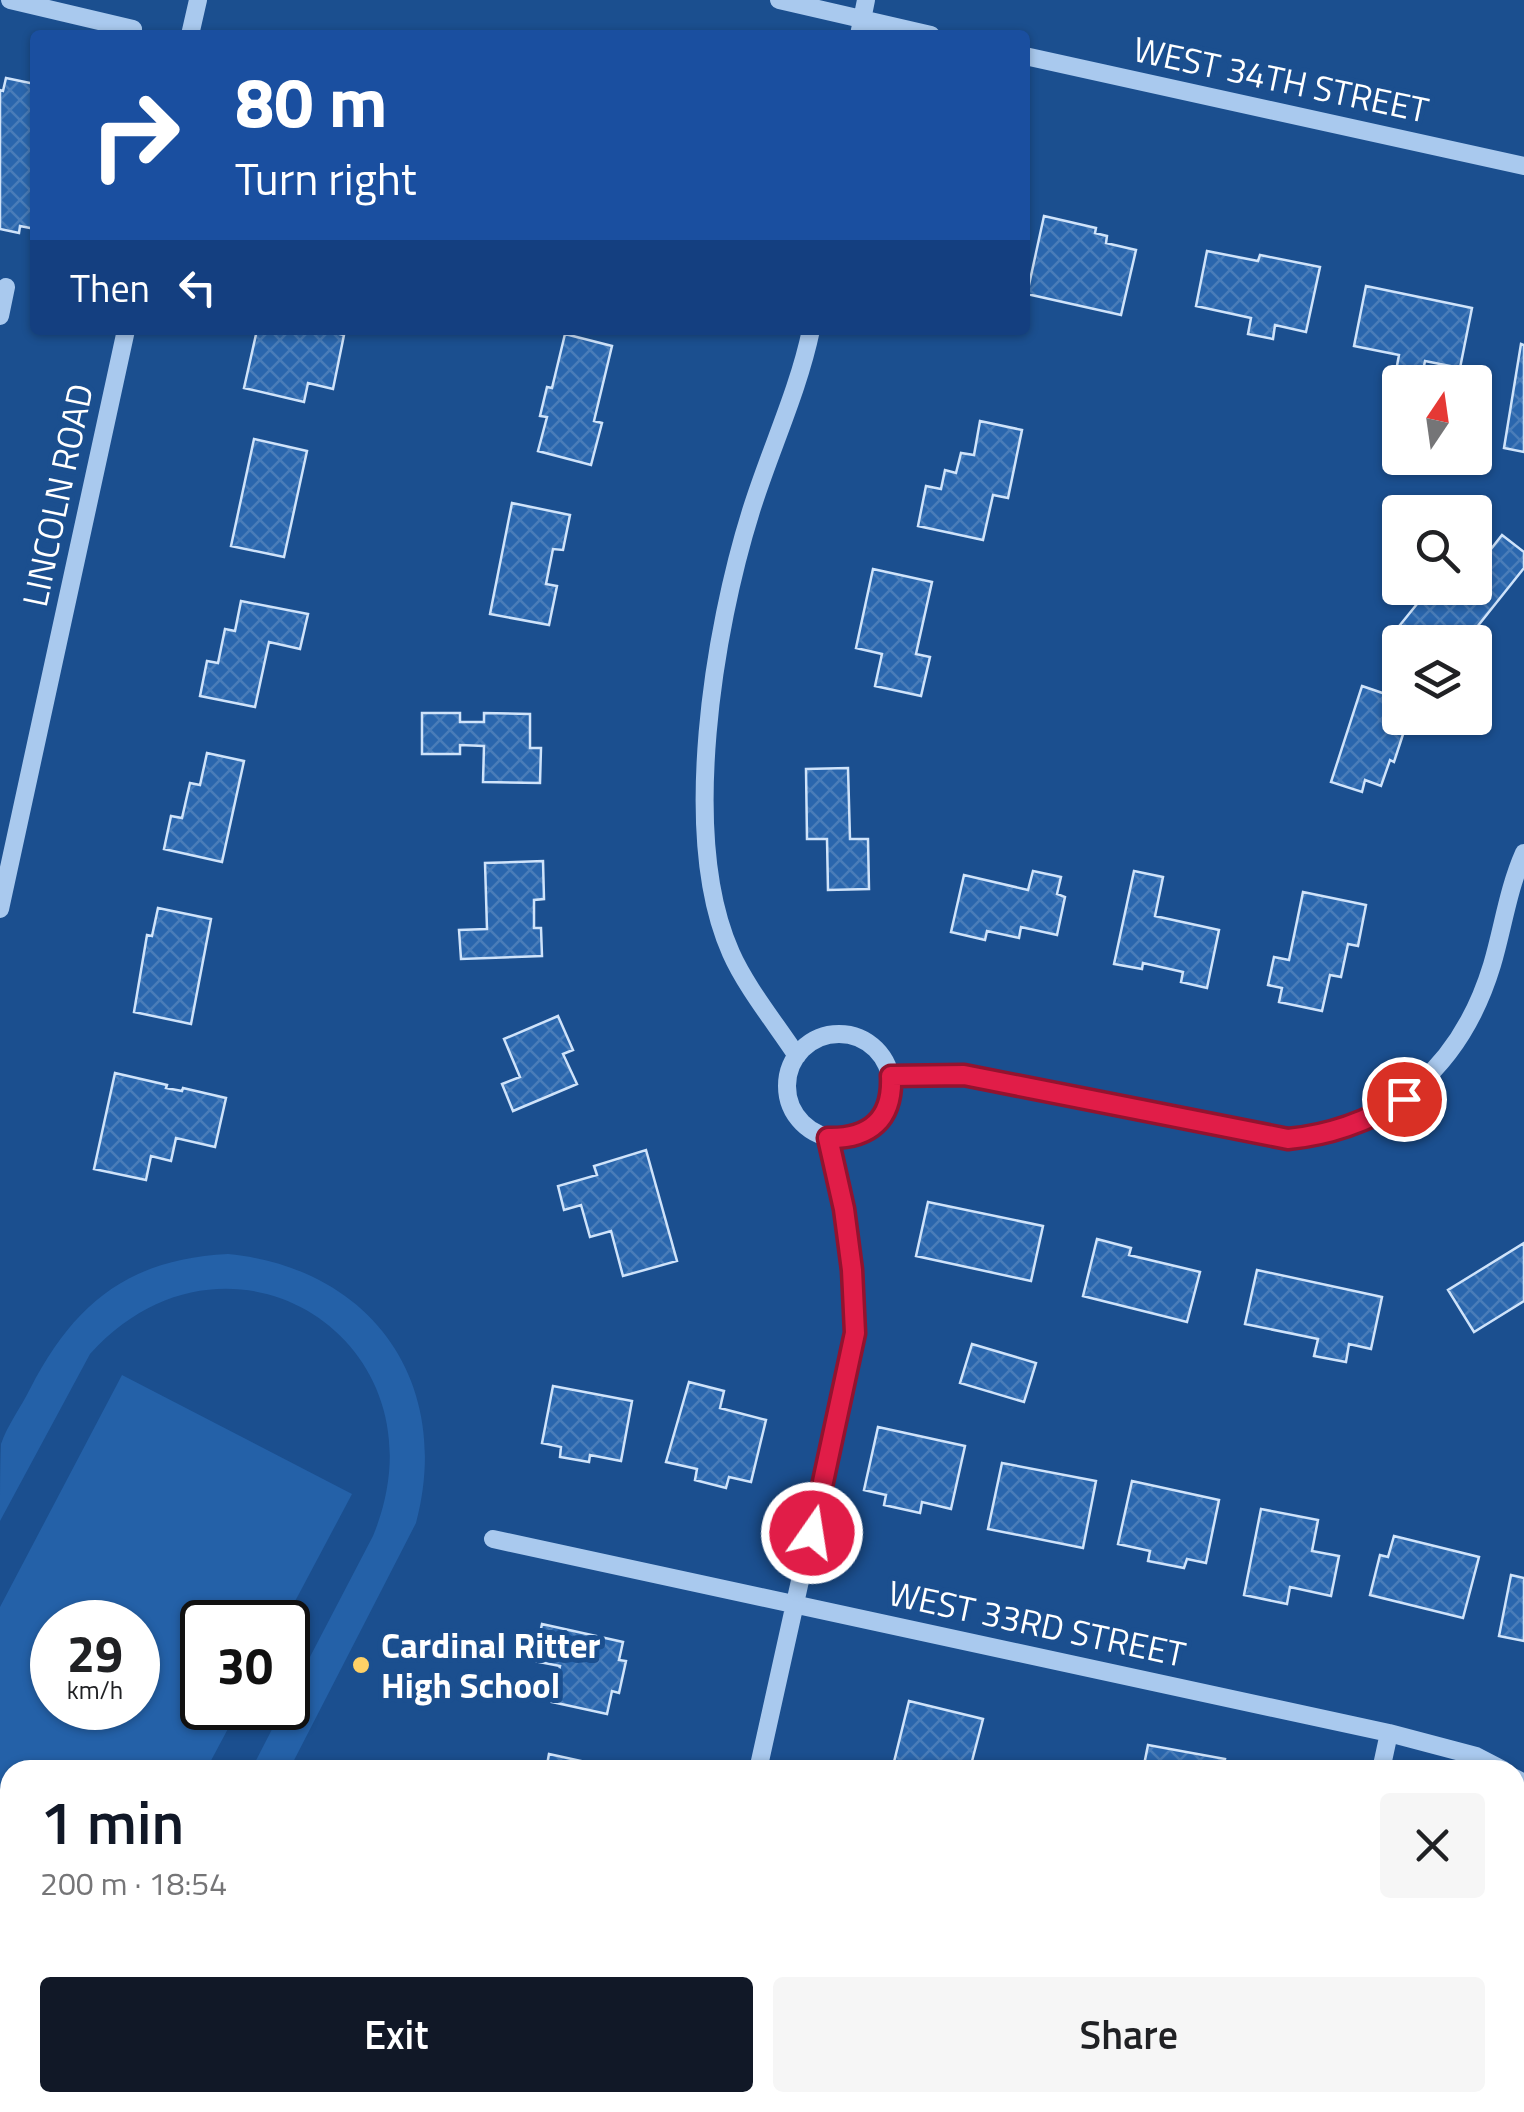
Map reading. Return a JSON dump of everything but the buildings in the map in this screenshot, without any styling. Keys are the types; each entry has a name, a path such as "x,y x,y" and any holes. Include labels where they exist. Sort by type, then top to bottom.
{"street":[{"path":"10,0 132,29"},
{"path":"191,30 198,0"},
{"path":"779,0 861,28 866,0"},
{"name":"WEST 34TH STREET","path":"1030,57 1524,166"},
{"path":"0,316 6,287"},
{"name":"LINCOLN ROAD","path":"0,909 125,335"},
{"path":"796,1056 731,954 710,878 706,822 713,692 725,608 750,512 810,335"},
{"path":"891,1076 964,1075 1288,1139 1319,1136 1364,1122 1404,1099 1456,1043 1488,977 1524,854"},
{"path":"842,1034 874,1047 891,1076 887,1110 862,1134 828,1138 799,1120 790,1105 789,1071 796,1056 809,1043 825,1036 842,1034"},
{"path":"760,1760 855,1333 846,1221 828,1138"},
{"name":"WEST 33RD STREET","path":"494,1539 1390,1733 1483,1760"},
{"path":"1383,1760 1390,1733"}],"shaded area":[{"path":"228,1254 279,1264 323,1282 361,1308 390,1341 411,1380 422,1424 424,1472 416,1523 310,1729 310,1657 373,1536 390,1466 382,1404 355,1353 314,1314 262,1293 204,1290 145,1310 90,1354 0,1521 1,1444 47,1359 66,1332 108,1291 161,1265"},
{"path":"122,1375 352,1494 296,1600 180,1600 180,1730 227,1730 211,1760 0,1760 0,1607"},
{"path":"272,1730 310,1730 294,1760 256,1760"}],"place":[{"name":"Cardinal Ritter High School","path":"361,1665"}],"route":[{"path":"812,1533 855,1333 844,1209 828,1138 862,1134 876,1124 887,1110 891,1076 964,1075 1288,1139 1319,1136 1364,1122 1404,1099"}]}
